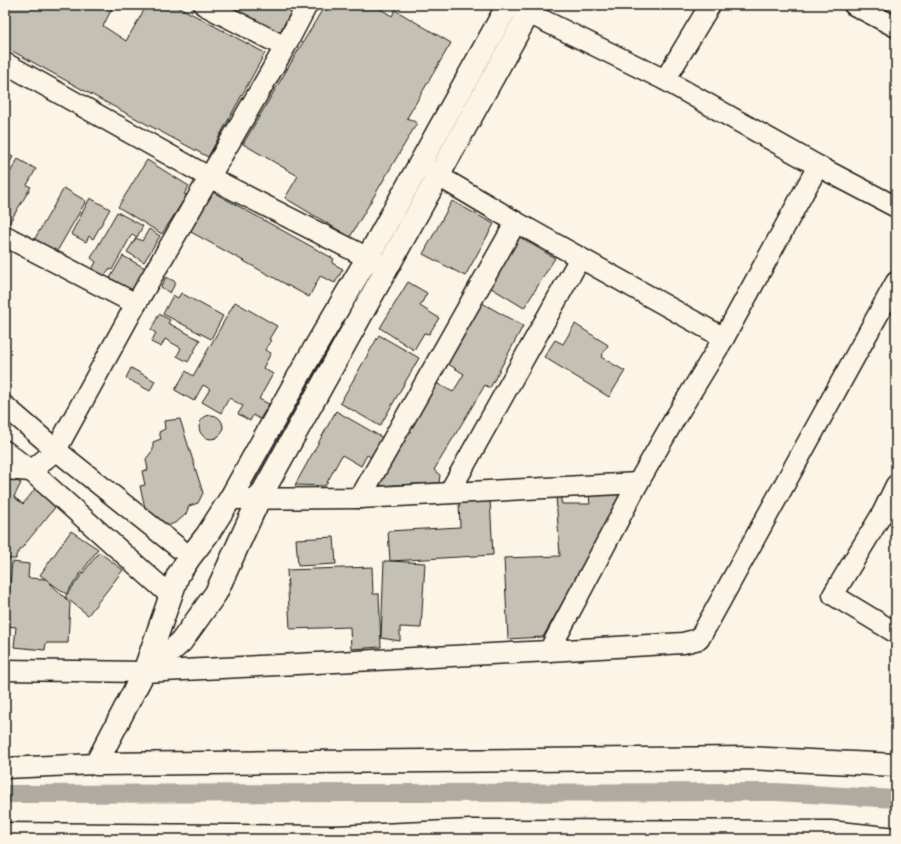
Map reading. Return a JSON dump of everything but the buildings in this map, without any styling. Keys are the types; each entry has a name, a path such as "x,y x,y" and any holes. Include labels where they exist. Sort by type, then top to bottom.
{"main road":[{"path":"508,5 368,258 310,356 230,498 207,536 178,575 144,672 96,764 747,758 896,765"},
{"path":"144,672 161,660 181,642 216,593 259,499 439,176 525,8"}],"street":[{"path":"204,5 285,47"},
{"path":"5,469 31,471 56,450 136,304 285,47 307,5"},
{"path":"666,80 710,5"},
{"path":"854,5 896,28"},
{"path":"525,8 666,80 818,166 896,207"},
{"path":"5,63 210,177 388,268"},
{"path":"420,165 516,222 724,338"},
{"path":"549,651 638,483 724,338 818,166"},
{"path":"360,498 516,222"},
{"path":"5,236 136,304"},
{"path":"449,493 580,258"},
{"path":"5,670 144,672 549,651 683,643 698,639 896,282"},
{"path":"5,406 56,450 190,557"},
{"path":"5,451 31,471 171,596"},
{"path":"230,498 360,498 638,483"},
{"path":"896,485 882,514 833,595 896,633"},
{"path":"5,768 96,764"},
{"path":"5,833 335,838 470,830 728,830 830,831 896,838"}],"waterway":[{"path":"5,794 776,792 896,799"}]}
